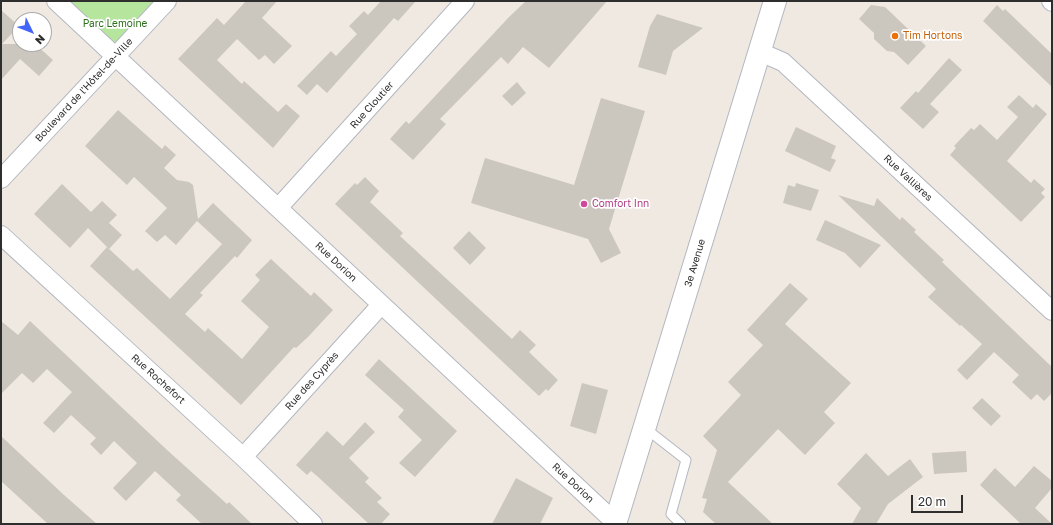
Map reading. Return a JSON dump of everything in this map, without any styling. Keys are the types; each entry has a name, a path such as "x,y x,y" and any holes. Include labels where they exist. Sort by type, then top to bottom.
{"main road":[{"name":"3e Avenue","path":"616,524 775,1"}],"street":[{"name":"Rue Dorion","path":"56,1 616,524"},
{"name":"Boulevard de l'Hôtel-de-Ville","path":"1,179 167,1"},
{"name":"Rue Cloutier","path":"278,208 465,1"},
{"name":"Rue Vallières","path":"760,52 783,62 1052,311"},
{"name":"Rue Rochefort","path":"1,235 243,457 313,524"},
{"name":"Rue des Cyprès","path":"243,457 382,305"}],"lane":[{"path":"645,428 686,460 671,514 681,524"}],"green space":[{"name":"Parc Lemoine","path":"56,1 167,1 116,56"}],"building":[{"path":"246,1 277,1 262,18 292,46 274,64 265,55 259,60 237,39 217,60 242,84 244,81 278,112 286,104 300,116 273,148 178,59 217,18 224,25"},
{"path":"381,1 416,1 398,21 394,18 327,93 317,84 307,95 297,86 331,51 336,56 357,34 349,26 364,11 368,15"},
{"path":"526,1 607,1 549,68 523,47 508,64 501,57 440,119 446,124 413,160 390,139 406,121 409,124 509,17"},
{"name":"Tim Hortons","path":"871,5 885,7 926,46 908,65 894,52 887,51 874,39 874,33 859,19"},
{"path":"997,5 1003,11 1005,9 1052,54 1052,87 983,21"},
{"path":"1,10 12,20 12,33 2,44 12,44 12,52 44,52 53,60 39,76 20,59 1,80"},
{"path":"657,14 703,28 673,51 666,75 638,67 650,26"},
{"path":"949,58 962,70 930,104 939,112 923,129 900,108 916,91 918,93"},
{"path":"517,82 526,93 512,106 502,96"},
{"path":"1019,95 1033,108 1036,104 1047,114 1007,161 1031,183 1034,179 1045,189 1041,193 1045,197 1021,222 950,155 956,148 954,146 971,128 974,130 980,124 997,140 1018,117 1007,107"},
{"path":"601,98 645,111 609,229 621,253 601,263 588,239 471,203 485,158 574,185"},
{"path":"118,110 162,149 165,145 176,155 164,168 177,180 189,182 193,185 198,219 213,203 252,240 237,258 235,256 200,293 203,295 185,314 205,332 208,328 242,359 269,327 241,301 260,280 255,275 271,259 311,296 314,292 333,310 308,337 296,348 294,347 241,405 90,266 107,247 133,271 137,268 170,299 222,244 197,221 176,245 165,235 157,242 145,231 167,208 134,177 127,185 85,146"},
{"path":"796,127 836,146 831,158 836,160 830,172 785,151"},
{"path":"365,177 379,191 370,202 403,233 400,236 512,339 520,330 536,345 529,352 558,380 548,391 546,389 539,396 335,204 355,183 357,185"},
{"path":"796,183 819,190 811,211 783,203 788,185 795,187"},
{"path":"62,184 91,212 102,201 117,215 109,223 122,235 109,249 88,228 70,248 34,214"},
{"path":"838,195 874,206 877,198 900,220 902,217 916,230 914,232 944,260 942,262 1052,367 1052,393 1044,401 1037,394 1031,400 1012,382 1019,375 994,352 967,380 957,370 982,344 928,297 936,289"},
{"path":"825,220 881,245 860,268 845,253 816,240"},
{"path":"469,231 486,248 470,265 453,248"},
{"path":"790,283 808,299 785,324 851,383 824,412 835,423 805,455 778,429 728,482 773,524 716,524 703,512 707,499 702,498 717,450 703,436 741,395 728,382 763,345 747,330"},
{"path":"1,321 18,335 30,321 166,449 227,504 229,502 252,524 202,524 176,500 181,495 155,471 126,501 113,488 137,463 114,441 101,455 90,444 96,438 71,415 54,433 43,423 72,392 47,369 33,383 22,373 1,394"},
{"path":"379,359 457,431 415,477 399,463 422,440 398,417 404,410 365,375"},
{"path":"582,383 608,390 596,434 570,426"},
{"path":"982,398 1001,416 991,426 972,408"},
{"path":"365,422 375,432 349,458 369,478 365,482 382,498 377,502 390,514 381,524 369,524 311,471 307,475 296,465 327,431 343,446"},
{"path":"1,436 97,524 48,524 1,481"},
{"path":"966,451 967,472 934,474 932,453"},
{"path":"866,453 888,476 910,459 923,477 888,504 876,524 852,524 861,508 837,484"},
{"path":"1034,466 1052,481 1052,488 1035,508 1052,524 1021,524 980,485 995,468 1015,487"},
{"path":"516,478 553,498 540,524 492,524"}],"place":[{"name":"Tim Hortons","path":"895,36"},
{"name":"Comfort Inn","path":"584,204"}]}
